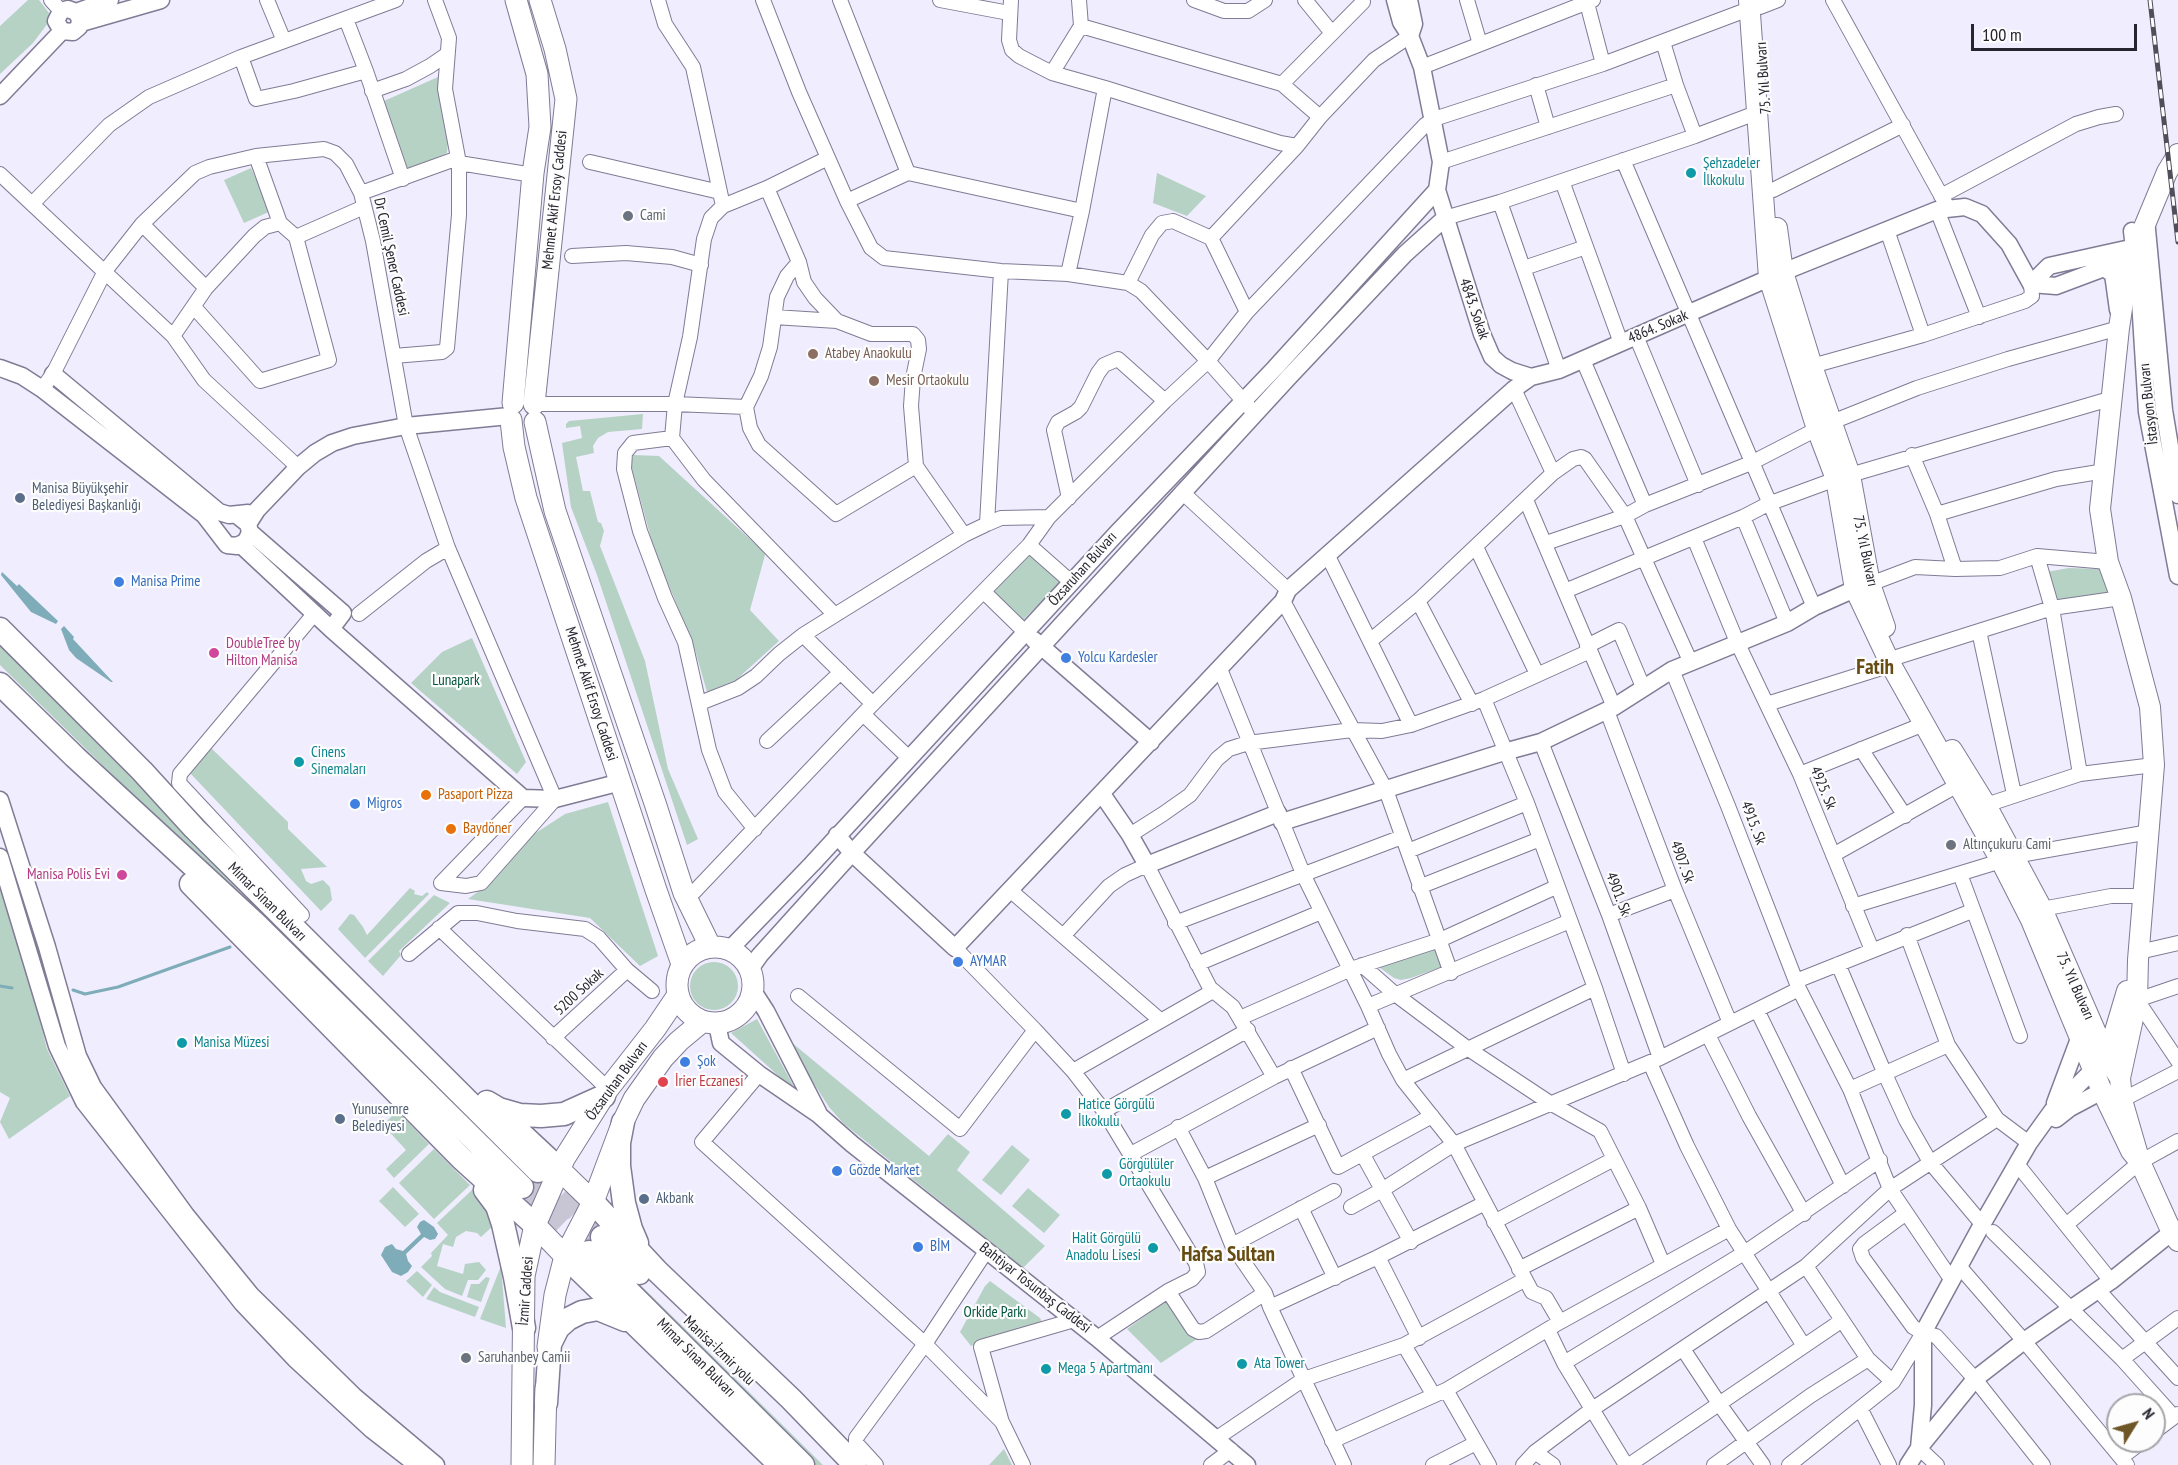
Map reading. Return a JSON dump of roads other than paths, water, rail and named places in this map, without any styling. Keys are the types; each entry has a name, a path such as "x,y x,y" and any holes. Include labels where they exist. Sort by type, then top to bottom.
{"highway":[{"name":"Mimar Sinan Bulvarı","path":"0,629 539,1176"},
{"name":"Mimar Sinan Bulvarı","path":"0,684 75,757 256,924 539,1176"},
{"path":"75,757 146,839 461,1158 535,1225"},
{"path":"142,771 302,915 355,972 487,1102 539,1176"},
{"path":"487,1102 499,1109 520,1115 541,1116 564,1114 606,1093"},
{"path":"623,1122 619,1143 619,1166 624,1203 639,1248 657,1271 855,1465"},
{"path":"461,1158 497,1206 512,1261 524,1328"},
{"path":"593,1203 589,1248 634,1325 780,1465"},
{"name":"Mimar Sinan Bulvarı","path":"589,1248 803,1465"},
{"path":"589,1248 657,1271"},
{"name":"Manisa-İzmir yolu","path":"589,1248 836,1465"},
{"path":"546,1403 550,1344 558,1328 568,1318 598,1309 634,1325"}],"main road":[{"name":"Mehmet Akif Ersoy Caddesi","path":"516,0 537,74 540,127 533,173 511,413 526,498 682,964"},
{"name":"Mehmet Akif Ersoy Caddesi","path":"540,0 555,49 566,99 535,415 555,511 684,893 720,947"},
{"name":"75. Yıl Bulvarı","path":"1759,3 1756,113 1776,275 1843,477 1862,586 1924,724 1958,784 2042,909 2100,1064"},
{"name":"75. Yıl Bulvarı","path":"1759,3 1773,190 1776,275 1812,366 1824,425"},
{"path":"2174,1230 2140,1162 2122,1100 2121,1078 2137,1000 2154,765 2150,707 2121,598 2108,562 2100,508 2129,243 2178,154"},
{"path":"511,413 518,427 522,428 535,415"},
{"name":"75. Yıl Bulvarı","path":"1894,661 1986,805 2007,858"},
{"path":"2007,858 2080,1036 2100,1064 2121,1078"},
{"path":"720,947 738,954 750,969 753,991 743,1011 734,1018 710,1023 688,1012 678,995 678,974 682,964 699,949 720,947"},
{"path":"2139,956 2100,1064 2102,1091 2131,1151 2140,1162"},
{"name":"Özsaruhan Bulvarı","path":"535,1225 539,1176 606,1093 678,995"},
{"name":"Özsaruhan Bulvarı","path":"589,1248 593,1203 634,1098 663,1058 679,1041 710,1023"},
{"path":"2102,1091 2111,1088 2121,1078"},
{"path":"539,1176 593,1203"},
{"path":"535,1225 589,1248"},
{"name":"İzmir Caddesi","path":"522,1465 524,1276 535,1225"},
{"name":"İzmir Caddesi","path":"544,1465 548,1332 555,1294 589,1248"}],"street":[{"path":"0,84 65,17 110,0"},
{"path":"0,96 65,17 161,0"},
{"path":"267,0 284,41"},
{"path":"33,203 110,125 149,97 242,57 396,0"},
{"path":"394,356 442,352 447,348 459,215 459,160 445,89 449,38 435,0"},
{"path":"658,0 665,24 693,67 723,206"},
{"path":"763,0 828,158 871,248 884,258 1000,271 1068,274 1128,283 1141,291 1255,414"},
{"path":"770,21 775,0"},
{"path":"840,0 908,172"},
{"path":"940,0 1010,6 1009,40 1012,50 1052,73 1280,143 1297,146"},
{"path":"1052,73 1081,26 1079,0"},
{"path":"1194,0 1224,11 1248,11 1265,0"},
{"path":"1305,0 1332,33"},
{"path":"1395,0 1401,22 1410,36 1422,67 1434,119 1441,162 1437,190"},
{"path":"1211,238 1374,60 1410,36 1414,24 1409,0"},
{"path":"1467,0 1480,44"},
{"path":"1833,0 1903,125 1942,204 1979,317"},
{"path":"1422,67 1590,1 1603,64"},
{"path":"1282,84 1363,2"},
{"path":"694,892 868,709 1029,545 1049,517 1208,361 1247,312 1425,125 1434,119 1603,64 1759,3"},
{"path":"346,19 403,179"},
{"path":"1081,26 1282,84 1320,117"},
{"path":"1663,42 1695,136"},
{"path":"372,91 406,79 446,55"},
{"path":"242,57 256,99 366,71"},
{"path":"1536,85 1548,127"},
{"path":"1441,162 1676,85"},
{"path":"1068,274 1105,88"},
{"path":"1445,218 1500,202 1756,113"},
{"path":"1942,204 2076,124 2116,114"},
{"path":"1773,190 1903,125"},
{"name":"Dr Cemil Şener Caddesi","path":"42,389 53,374 105,271 142,224 195,173 209,167 256,156 324,149 335,153 346,164 362,200 379,269 406,426 448,548 555,798"},
{"path":"194,307 260,381 329,360 296,237 279,223 256,156"},
{"path":"828,158 767,189 723,206 711,218 704,239 690,337 675,404 672,438 704,480 835,615"},
{"path":"296,237 403,179 459,160 527,174 533,173"},
{"path":"1623,160 1690,313 1768,504 1814,607"},
{"path":"590,162 720,192"},
{"path":"847,201 908,172 1082,211"},
{"path":"0,174 173,336 204,380 298,467"},
{"path":"1562,181 1586,247 1698,485"},
{"path":"767,189 798,262 804,282 815,298 837,321"},
{"name":"4843. Sokak","path":"1437,190 1482,334 1492,357 1512,371 1531,376"},
{"name":"Özsaruhan Bulvarı","path":"720,947 837,836 1071,582 1244,401 1437,190"},
{"path":"1500,202 1559,370"},
{"path":"1812,366 1979,317 2025,302 2032,296 2031,284 2009,244 1983,214 1965,207 1942,204"},
{"name":"4864. Sokak","path":"1531,376 1559,370 1583,360 1776,275 1887,230 1942,204"},
{"name":"Özsaruhan Bulvarı","path":"750,969 852,853 1182,492 1405,255 1445,218"},
{"path":"1128,283 1152,235 1162,223 1173,221 1211,238 1247,312"},
{"path":"173,336 206,288 254,236 265,227 279,223"},
{"path":"142,224 206,288"},
{"path":"1887,230 1923,334"},
{"path":"2031,284 2049,266 2129,243"},
{"path":"2031,284 2056,285 2129,243"},
{"name":"İstasyon Bulvarı","path":"2129,243 2164,410 2178,495"},
{"name":"İstasyon Bulvarı","path":"2129,243 2147,412 2178,576"},
{"path":"1524,268 1586,247"},
{"path":"572,256 626,253 672,257 701,265"},
{"path":"798,262 787,276 777,297 767,357 761,376 746,407 750,428 759,445 836,514 916,466"},
{"path":"987,524 1000,271"},
{"path":"774,317 837,321 871,334 913,334 918,340 919,349 913,378 911,406 916,466 964,535"},
{"path":"1546,543 1625,516 1645,505 1751,463 1824,425 1917,388 2119,325"},
{"path":"1069,498 1054,430 1058,422 1081,407 1104,365 1118,359 1165,401"},
{"path":"1583,360 1645,505"},
{"path":"0,368 22,376 42,389 204,514 223,542 232,546 244,524 298,467 332,443 353,436 406,426 511,413"},
{"path":"53,374 219,512 244,524 343,613 331,629"},
{"path":"955,948 1327,554 1531,376"},
{"path":"1514,389 1553,473"},
{"path":"1565,591 1743,517 1768,504 1843,477 2113,398"},
{"path":"535,415 562,405 675,404 746,407"},
{"path":"672,438 633,442 625,453 624,469 640,531 665,598 685,642 709,750 725,792 755,829"},
{"path":"1912,455 1937,514 1955,569"},
{"path":"1370,641 1418,602 1553,473 1573,459 1581,457 1585,459 1625,516 1691,663"},
{"path":"1937,514 2056,479 2105,471"},
{"path":"1182,492 1285,596 1352,730 1386,790 1451,973"},
{"name":"4907. Sk","path":"1526,500 1589,648 1675,890 1730,1023"},
{"path":"700,703 738,688 756,676 803,635 964,535 1001,518 1049,517"},
{"path":"1743,517 1787,622"},
{"path":"218,533 222,520 244,524 315,613 331,629 524,798 555,798 621,782"},
{"name":"4925. Sk","path":"1694,538 1737,642 1800,774 1872,950"},
{"path":"1029,545 1071,582"},
{"path":"1476,547 1538,674"},
{"path":"359,614 426,561 448,548"},
{"path":"1327,554 1411,725"},
{"path":"2037,556 2052,608 2080,774"},
{"path":"1064,935 1109,886 1125,875 1147,865 1280,818 1386,790 1541,742 1611,709 1672,670 1787,622 1814,607 1862,586 1915,567 2000,568 2037,556 2108,562"},
{"path":"984,592 1026,633 1151,742"},
{"path":"1767,704 2052,608 2121,598"},
{"path":"1418,602 1478,702 1527,803 1624,1074"},
{"path":"302,915 180,784 180,774 315,613"},
{"path":"1130,835 1190,795 1217,759 1229,749 1248,743 1352,730 1382,731 1411,725 1478,702 1589,648 1619,630 1643,687"},
{"path":"1979,631 2014,794"},
{"path":"803,635 841,672 909,758"},
{"path":"1220,669 1248,743 1304,876 1322,912 1356,967 1368,1006 1403,1080 1454,1144 1532,1292 1546,1298 1564,1362 1628,1465 1720,1405 1841,1321"},
{"name":"4915. Sk","path":"1672,670 1798,985 1850,1089 1890,1189 1906,1213 1955,1273 2024,1341 2124,1461"},
{"path":"767,741 841,672"},
{"path":"0,697 29,712"},
{"path":"1800,774 1924,724"},
{"name":"4901. Sk","path":"1541,742 1609,915 1655,1061 1687,1146 1744,1253 1804,1346"},
{"path":"1861,749 1905,816"},
{"path":"1986,805 2080,774 2154,765"},
{"path":"1833,855 1958,784"},
{"path":"1102,794 1147,865 1210,988 1233,1007 1274,1077"},
{"path":"524,798 441,883 466,886 481,883 555,798"},
{"path":"0,800 47,947 78,1056 93,1087 186,1215 251,1295 354,1396 436,1465"},
{"path":"1408,850 1527,803"},
{"path":"1853,906 2007,858 2150,832"},
{"path":"837,836 852,853 955,948 1072,1071 1104,1110 1196,1263 1198,1272 1192,1279 1168,1291 1097,1338"},
{"path":"1175,923 1402,837"},
{"path":"1419,887 1540,839"},
{"path":"0,857 57,1046 84,1102 242,1303 295,1359 355,1414 417,1465"},
{"path":"1960,874 2020,1036"},
{"path":"1240,1017 1356,967 1440,940 1556,887"},
{"path":"1609,915 1675,890"},
{"path":"1011,891 1160,1020"},
{"path":"2042,909 2111,896 2145,896"},
{"path":"1351,1207 1454,1144 1655,1061 1757,1010 1838,964 1972,911"},
{"path":"1197,964 1322,912"},
{"path":"409,954 458,913 585,929 599,938 627,970 651,991"},
{"path":"1368,1006 1570,921"},
{"path":"439,928 553,1038 606,1093"},
{"path":"1907,935 1948,1045 1997,1119 2033,1139"},
{"path":"2139,956 2178,943"},
{"path":"1838,964 1906,1120 1930,1162 1987,1228 2122,1359 2176,1415"},
{"path":"1356,967 1467,1048 1550,1103 1600,1131 1639,1208 1663,1264"},
{"name":"5200 Sokak","path":"553,1038 627,970"},
{"path":"2178,986 2137,1000 2178,1060"},
{"path":"1403,1080 1594,988"},
{"name":"Bahtiyar Tosunbaş Caddesi","path":"753,991 766,1011 819,1115"},
{"path":"1072,1071 1213,991"},
{"path":"798,996 960,1129 1035,1030"},
{"path":"1757,1010 1843,1186"},
{"name":"Bahtiyar Tosunbaş Caddesi","path":"710,1023 721,1043 759,1074 819,1115 852,1144 1097,1338 1247,1465"},
{"path":"1131,1154 1291,1068 1378,1028"},
{"path":"1104,1110 1248,1030"},
{"path":"1708,1035 1803,1214"},
{"path":"2052,1111 2080,1036"},
{"path":"1850,1089 1948,1045"},
{"path":"1789,1465 1861,1410 1893,1382 1923,1333 1955,1273 1987,1228 2017,1164 2033,1139 2052,1111 2100,1064"},
{"path":"1291,1068 1338,1167 1432,1116"},
{"path":"2122,1100 2178,1071"},
{"path":"759,1074 702,1143 925,1344 1002,1422"},
{"path":"2033,1139 2070,1108 2102,1091"},
{"path":"1523,1465 1535,1452 1592,1410 1806,1266 1890,1189 1997,1119"},
{"path":"1205,1179 1319,1125"},
{"path":"1178,1127 1205,1179 1232,1245 1265,1293 1344,1465"},
{"path":"2066,1225 2140,1162 2178,1141"},
{"path":"1363,1155 1411,1242"},
{"path":"1494,1222 1614,1158"},
{"path":"1564,1362 1744,1253 1880,1160"},
{"path":"2017,1164 2066,1225 2104,1285 2145,1342 2178,1378"},
{"path":"1232,1245 1334,1191"},
{"path":"1270,1307 1411,1242 1485,1203"},
{"path":"1301,1208 1335,1278"},
{"path":"1217,1438 1304,1379 1419,1338 1522,1275 1639,1208"},
{"path":"1906,1213 1860,1249 1863,1258 1913,1327 1923,1333 1936,1336 1975,1379 2043,1465"},
{"path":"1332,1441 1439,1392 1663,1264 1730,1229"},
{"path":"1908,1465 1975,1379 2024,1341 2104,1285 2174,1230"},
{"path":"876,1465 856,1443 856,1438 925,1344 987,1250"},
{"path":"1378,1257 1419,1338"},
{"path":"1806,1266 1868,1359 1893,1382"},
{"path":"1168,1291 1192,1329 1198,1332 1206,1331 1265,1293"},
{"path":"2122,1359 2178,1318"},
{"path":"1023,1465 1002,1422 981,1347 1074,1320"},
{"path":"1919,1448 1923,1405 1923,1333"},
{"path":"1404,1345 1476,1443 1489,1465"},
{"path":"1683,1349 1764,1465"},
{"path":"1714,1465 1810,1396 1868,1359"},
{"path":"1861,1410 1889,1465"},
{"path":"1433,1465 1476,1443"},
{"path":"1919,1448 1937,1465"},
{"path":"1211,1465 1231,1450"},
{"path":"1535,1452 1553,1465"}],"water":[{"path":"2,572 17,586 19,584 58,621 56,624 31,612 1,575"},
{"path":"64,626 113,682 76,658 69,650 61,629"},
{"path":"424,1220 434,1227 438,1234 435,1239 430,1240 424,1237 406,1254 412,1266 408,1272 401,1276 392,1272 381,1255 385,1247 392,1244 396,1249 403,1251 421,1234 417,1227"}],"waterway":[{"path":"73,990 85,994 118,987 230,947"},
{"path":"0,986 12,988"}],"tunnel":[{"path":"538,1172 602,1237"},
{"path":"522,1187 588,1251"}],"railway":[{"path":"2150,0 2178,242"}],"place":[{"name":"Şehzadeler İlkokulu","path":"1691,173"},
{"name":"Cami","path":"628,216"},
{"name":"Atabey Anaokulu","path":"813,354"},
{"name":"Mesir Ortaokulu","path":"874,381"},
{"name":"Manisa Büyükşehir Belediyesi Başkanlığı","path":"20,498"},
{"name":"Manisa Prime","path":"119,582"},
{"name":"DoubleTree by Hilton Manisa","path":"214,653"},
{"name":"Yolcu Kardesler","path":"1066,658"},
{"name":"Cinens Sinemaları","path":"299,762"},
{"name":"Pasaport Pizza","path":"426,795"},
{"name":"Migros","path":"355,804"},
{"name":"Baydöner","path":"451,829"},
{"name":"Altınçukuru Cami","path":"1951,845"},
{"name":"Manisa Polis Evi","path":"122,875"},
{"name":"AYMAR","path":"958,962"},
{"name":"Manisa Müzesi","path":"182,1043"},
{"name":"Şok","path":"685,1062"},
{"name":"İrier Eczanesi","path":"663,1082"},
{"name":"Hatice Görgülü İlkokulu","path":"1066,1114"},
{"name":"Yunusemre Belediyesi","path":"340,1119"},
{"name":"Gözde Market","path":"837,1171"},
{"name":"Görgülüler Ortaokulu","path":"1107,1174"},
{"name":"Akbank","path":"644,1199"},
{"name":"BİM","path":"918,1247"},
{"name":"Halit Görgülü Anadolu Lisesi","path":"1153,1248"},
{"name":"Saruhanbey Camii","path":"466,1358"},
{"name":"Ata Tower","path":"1242,1364"},
{"name":"Mega 5 Apartmanı","path":"1046,1369"}],"district":[{"name":"Fatih","path":"1875,668"},
{"name":"Hafsa Sultan","path":"1228,1255"}],"park label":[{"name":"Lunapark","path":"456,681"},
{"name":"Orkide Parkı","path":"995,1313"}]}
